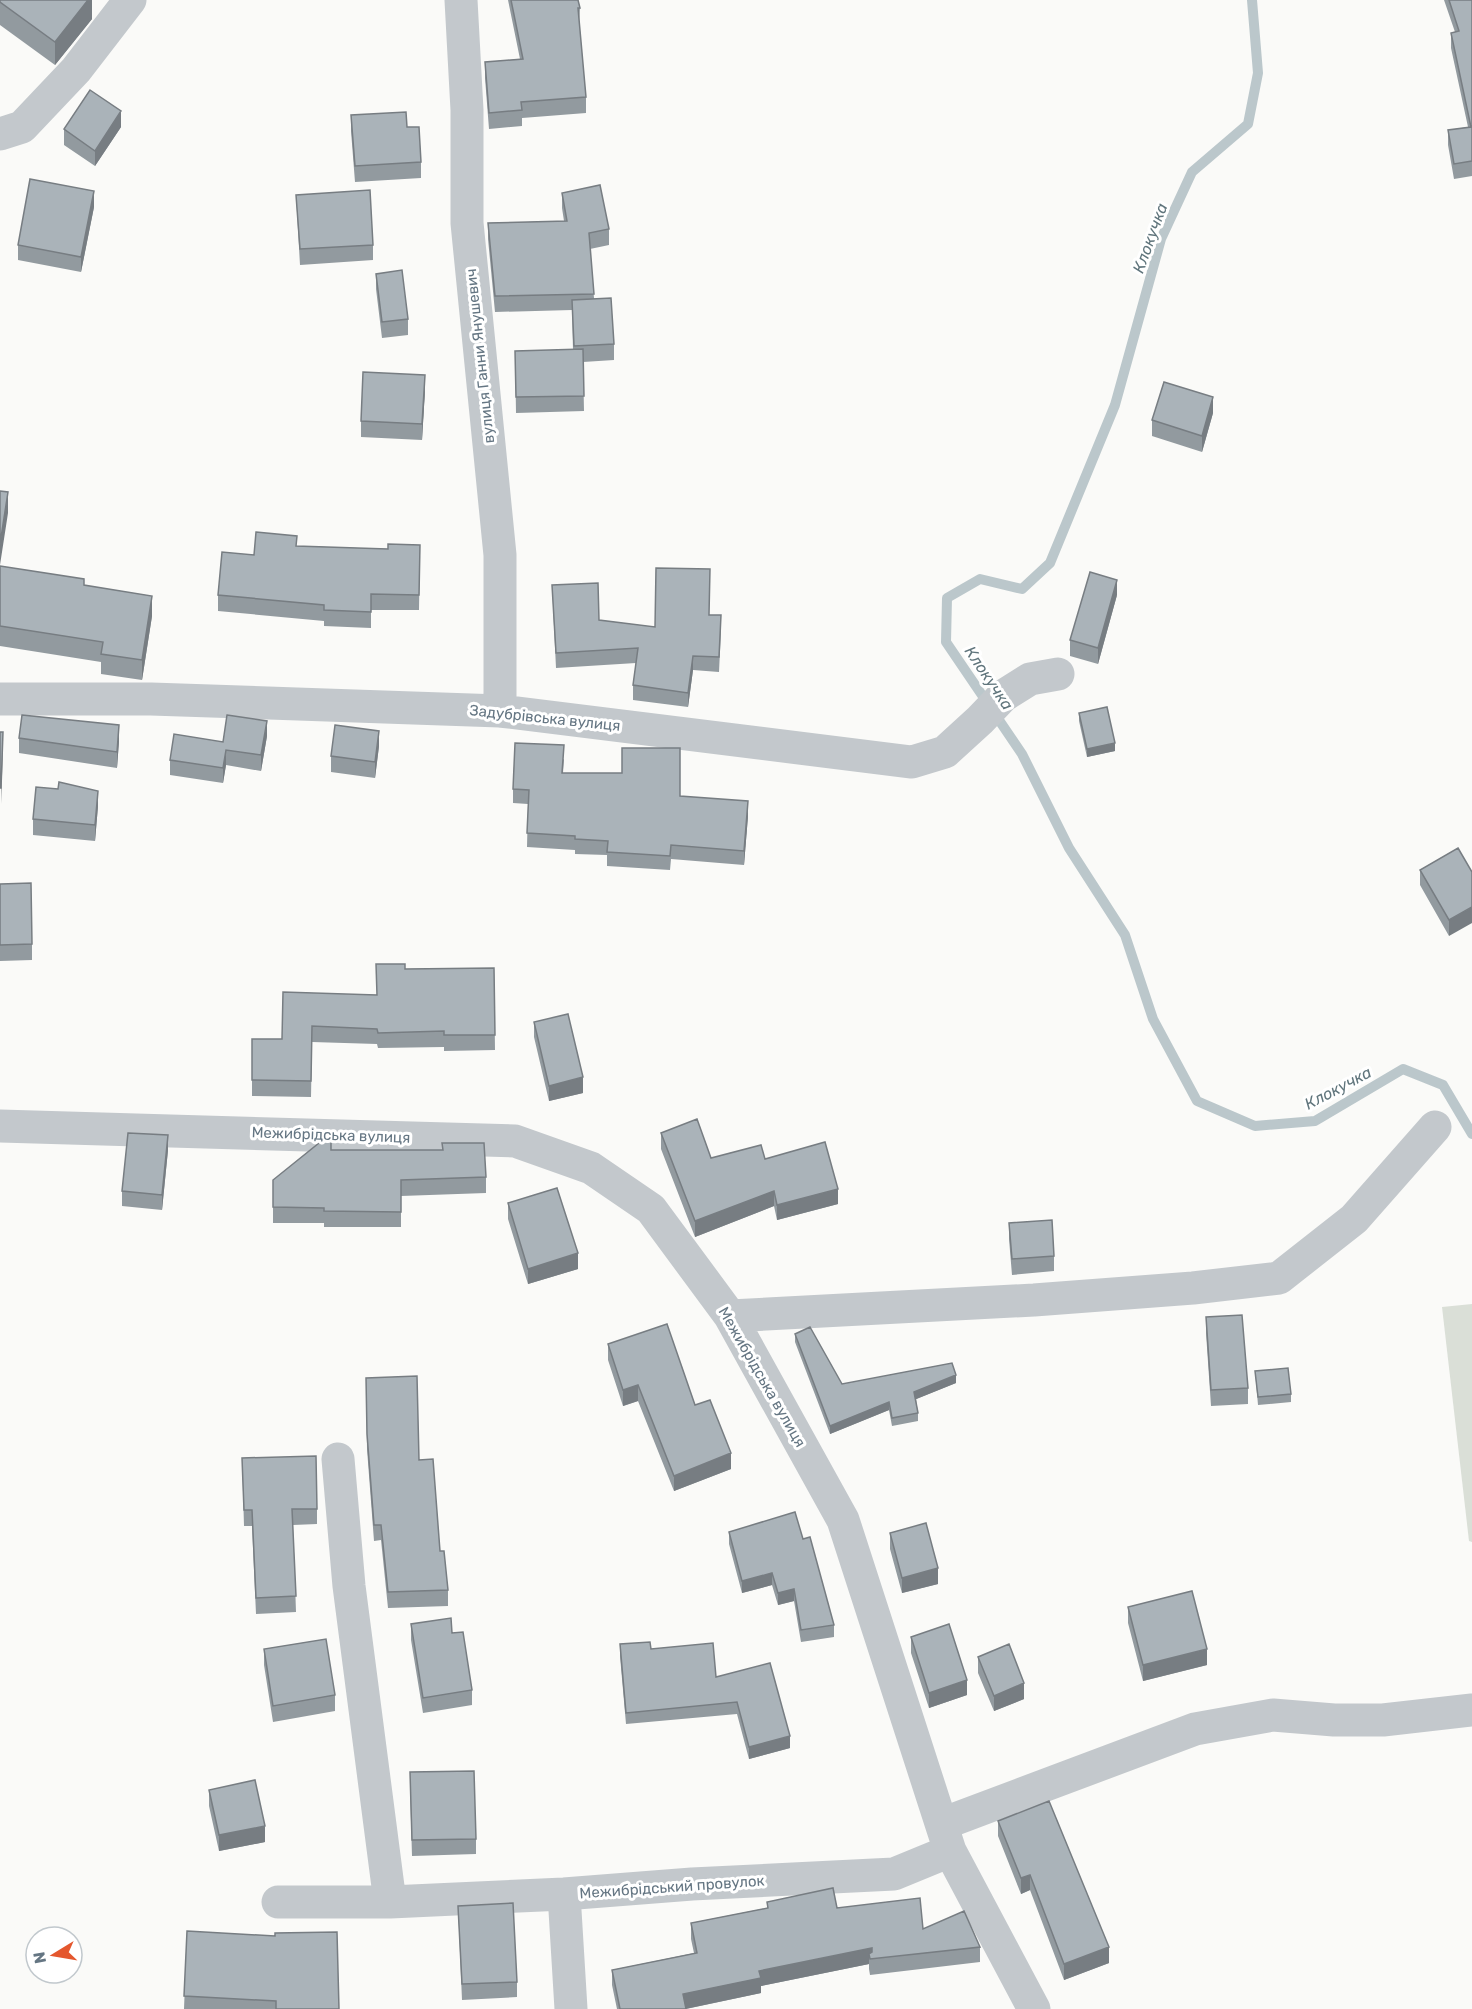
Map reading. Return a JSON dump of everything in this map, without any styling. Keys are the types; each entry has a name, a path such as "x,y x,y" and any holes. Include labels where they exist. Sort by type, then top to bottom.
{"street":[{"path":"0,134 22,127 76,70 130,0"},
{"name":"вулиця Ганни Янушевич","path":"461,0 467,110 467,223 500,555 500,711"},
{"name":"Задубрівська вулиця","path":"0,699 151,699 500,711 912,762 945,752 1003,696 1030,679 1058,674"},
{"name":"Межибрідська вулиця","path":"0,1126 514,1141 591,1168 651,1209 730,1316 843,1520 946,1837 1034,2009"},
{"path":"730,1316 1045,1299 1193,1288 1279,1278 1354,1219 1435,1127"},
{"path":"338,1459 351,1598 390,1902"},
{"name":"Межибрідський провулок","path":"278,1902 390,1902 894,1874 946,1837 1195,1729 1273,1715 1334,1720 1383,1720 1472,1710"},
{"path":"564,1894 571,2009"}],"shaded area":[{"path":"1472,1304 1472,1542 1469,1541 1442,1307"}],"building":[{"path":"0,0 88,0 55,42"},
{"path":"511,0 578,0 586,97 521,102 522,110 489,113 485,62 523,59"},
{"path":"1449,0 1472,0 1472,161 1454,164 1448,130 1471,127 1451,33 1459,31"},
{"path":"90,90 121,111 95,151 64,129"},
{"path":"406,112 407,127 419,127 421,162 355,166 351,115"},
{"path":"30,179 94,191 81,257 18,245"},
{"path":"600,185 609,229 589,233 594,294 495,296 488,223 567,221 562,193"},
{"path":"370,190 373,245 300,249 296,195"},
{"path":"402,270 408,319 382,322 376,274"},
{"path":"611,298 614,344 574,346 572,300"},
{"path":"583,349 584,396 516,397 515,351"},
{"path":"363,372 425,375 422,424 361,421"},
{"path":"1164,382 1213,397 1202,436 1152,420"},
{"path":"0,491 8,492 0,544"},
{"path":"256,532 297,536 296,546 388,549 388,544 420,545 419,595 371,594 371,612 324,610 324,605 218,595 222,552 254,555"},
{"path":"0,566 84,579 84,585 152,596 142,660 101,654 103,642 0,626"},
{"path":"656,568 710,569 709,615 721,615 719,657 693,656 688,693 633,685 638,648 556,653 552,585 598,583 599,620 655,627"},
{"path":"1090,572 1117,580 1098,648 1070,640"},
{"path":"1107,707 1115,743 1087,749 1079,713"},
{"path":"22,715 119,725 117,752 19,738"},
{"path":"227,715 267,721 261,755 226,750 223,768 170,760 174,734 223,742"},
{"path":"335,725 379,731 375,762 331,756"},
{"path":"0,732 3,732 1,788 0,788"},
{"path":"515,743 564,745 562,773 622,773 622,748 680,748 680,796 748,801 744,851 671,845 670,856 607,852 608,841 527,833 529,790 513,789"},
{"path":"59,782 98,791 95,825 33,819 36,787 58,789"},
{"path":"1458,848 1472,872 1472,907 1449,920 1420,870"},
{"path":"31,883 32,944 0,945 0,884"},
{"path":"376,964 405,964 405,969 494,968 495,1035 444,1035 444,1031 378,1033 377,1029 312,1026 311,1081 252,1080 252,1039 282,1039 283,992 377,995"},
{"path":"568,1014 583,1077 549,1086 534,1022"},
{"path":"697,1119 711,1158 761,1145 765,1159 825,1142 838,1189 777,1205 774,1191 695,1221 661,1133"},
{"path":"128,1133 168,1135 162,1195 122,1191"},
{"path":"324,1139 331,1139 331,1150 443,1150 442,1143 484,1143 486,1177 401,1180 401,1212 324,1211 324,1208 273,1207 273,1180"},
{"path":"557,1188 578,1253 528,1269 508,1203"},
{"path":"1052,1220 1054,1256 1012,1259 1009,1223"},
{"path":"1242,1315 1248,1388 1211,1390 1206,1317"},
{"path":"667,1324 695,1405 710,1400 731,1453 674,1476 638,1385 623,1390 608,1344"},
{"path":"810,1327 842,1384 952,1363 956,1375 914,1392 918,1413 892,1418 889,1402 830,1426 795,1334"},
{"path":"1288,1368 1291,1394 1258,1397 1255,1371"},
{"path":"417,1376 419,1460 433,1459 440,1551 444,1551 448,1590 388,1592 381,1525 374,1525 367,1434 366,1378"},
{"path":"316,1456 317,1509 292,1509 296,1596 256,1598 252,1510 244,1510 242,1458"},
{"path":"795,1512 803,1539 810,1537 834,1625 801,1630 794,1589 778,1593 772,1573 742,1581 729,1532"},
{"path":"926,1523 938,1568 902,1578 890,1533"},
{"path":"1192,1591 1207,1649 1143,1665 1128,1607"},
{"path":"451,1618 452,1633 463,1632 472,1690 423,1698 411,1624"},
{"path":"949,1624 967,1680 929,1693 911,1637"},
{"path":"326,1639 335,1695 273,1706 264,1649"},
{"path":"650,1642 651,1649 713,1643 716,1677 770,1663 790,1736 749,1747 737,1702 626,1713 620,1644"},
{"path":"1009,1644 1024,1683 994,1696 978,1657"},
{"path":"474,1771 476,1839 412,1840 410,1772"},
{"path":"255,1780 265,1826 219,1835 209,1790"},
{"path":"1049,1801 1109,1947 1064,1964 1030,1875 1021,1878 998,1821"},
{"path":"833,1888 837,1908 920,1898 923,1929 964,1911 980,1947 870,1959 869,1954 872,1948 759,1971 761,1978 683,1994 686,2009 620,2009 612,1970 697,1953 691,1923 768,1908 767,1902"},
{"path":"513,1903 517,1982 462,1984 458,1906"},
{"path":"187,1931 275,1936 275,1933 337,1932 339,2009 276,2009 276,2001 184,1996"}],"waterway":[{"name":"Клокучка","path":"1252,0 1258,73 1248,124 1192,172 1161,239 1115,405 1050,563 1022,589 980,579 947,598 946,642 1022,754 1069,848 1125,935 1153,1019 1197,1101 1255,1126 1315,1121 1403,1069 1443,1085 1472,1134"}]}
